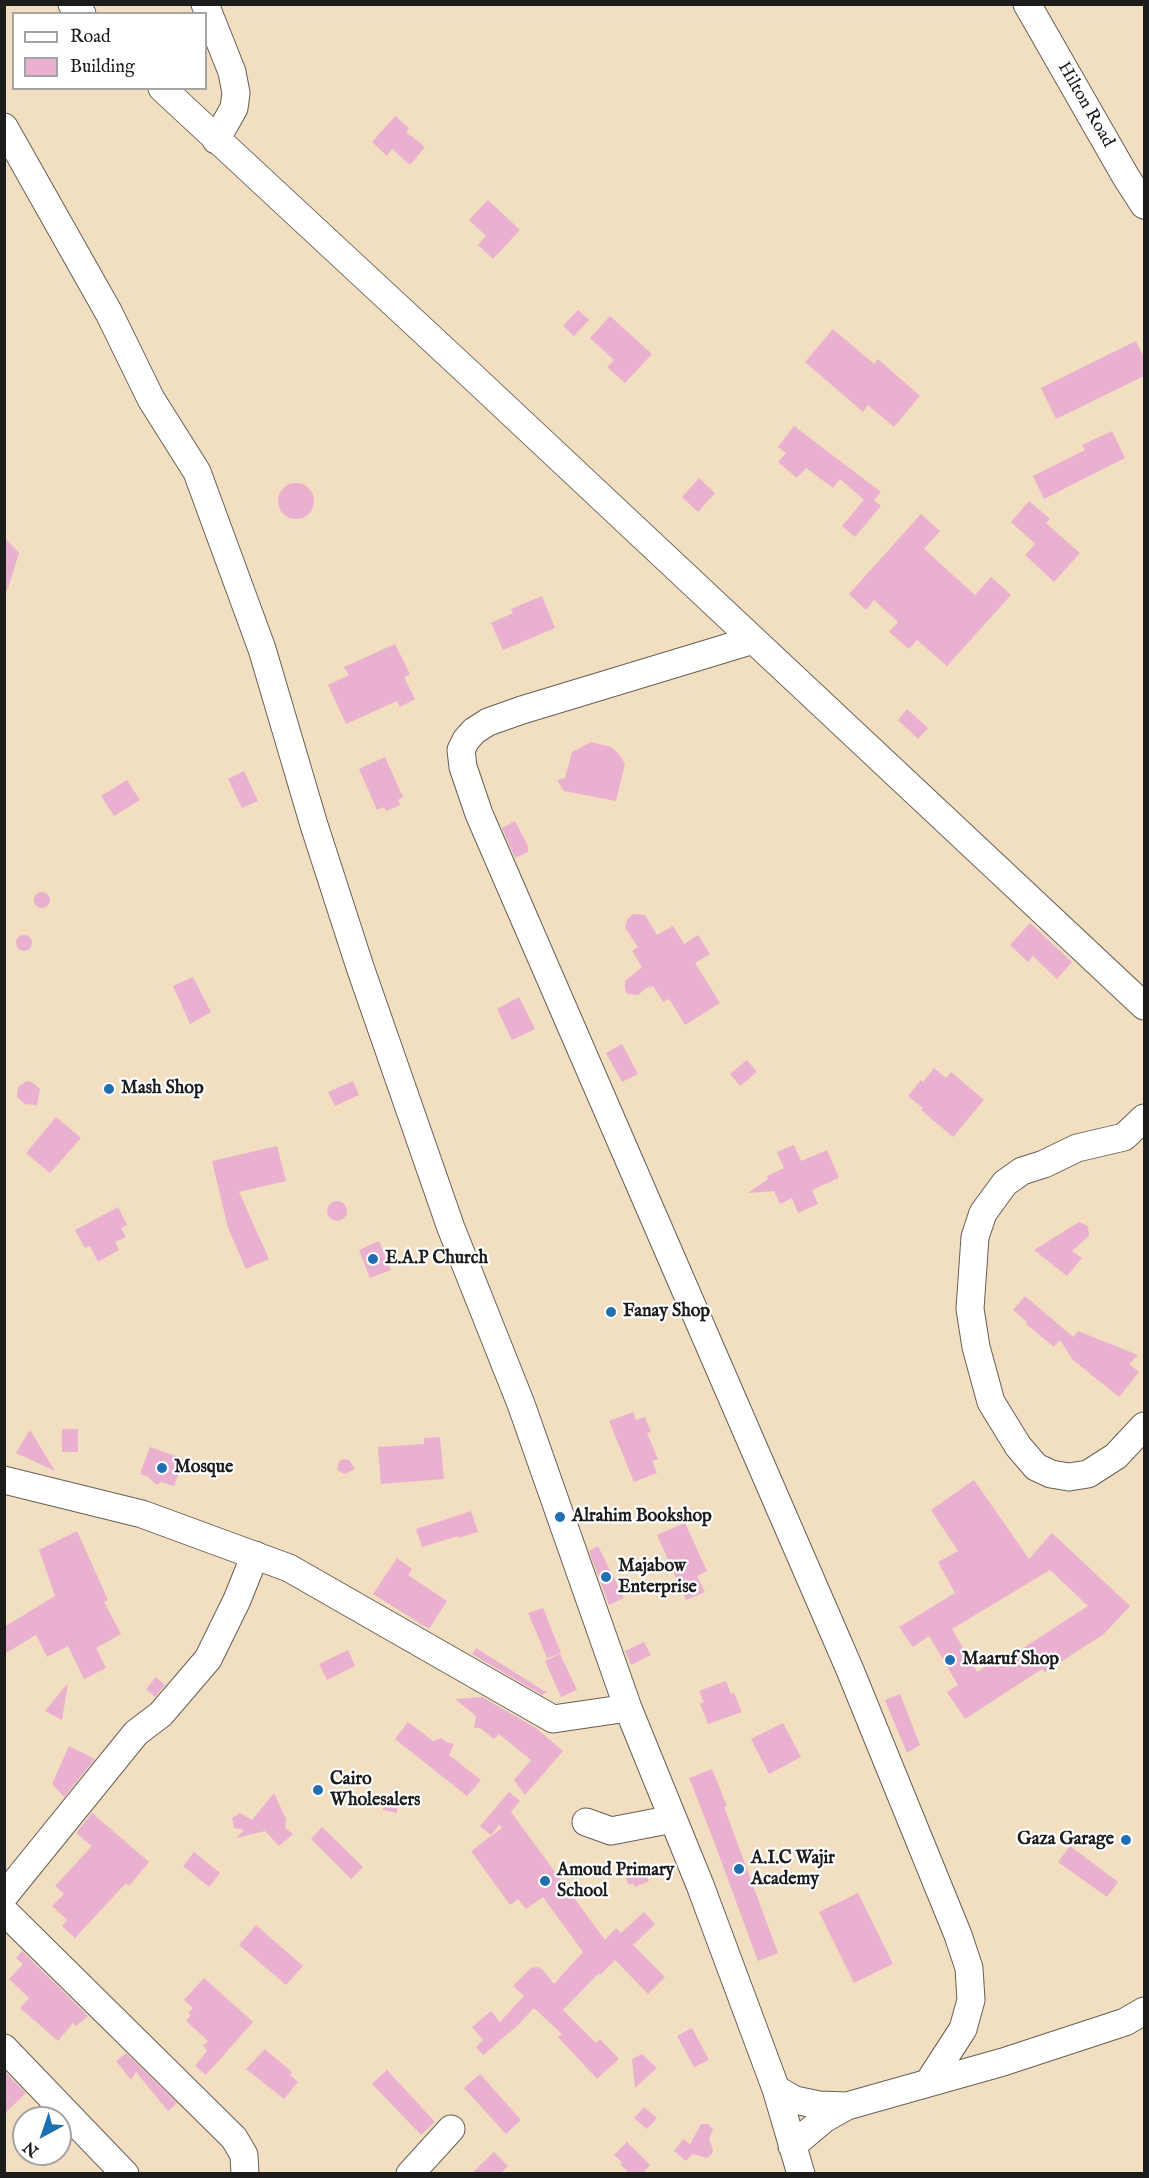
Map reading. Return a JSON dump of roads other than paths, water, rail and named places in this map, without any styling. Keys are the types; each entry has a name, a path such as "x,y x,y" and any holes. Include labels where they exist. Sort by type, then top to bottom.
{"street":[{"path":"206,4 232,72 236,93 234,108 216,140"},
{"name":"Hilton Road","path":"1027,4 1144,205"},
{"path":"164,90 1144,1006"},
{"path":"4,127 109,313 151,399 197,472 262,649 314,825 353,946 439,1194 520,1404 628,1707 776,2089 801,2174"},
{"path":"753,640 488,722 474,731 466,740 461,750 463,767 484,825 850,1670 958,1935 969,1968 971,2000 963,2029 928,2083"},
{"path":"1144,1118 1124,1137 1077,1148 1044,1164 1022,1171 1005,1183 983,1213 975,1238 970,1309 975,1347 991,1402 1018,1446 1036,1467 1060,1476 1088,1474 1116,1456 1144,1426"},
{"path":"6,1484 142,1514 289,1568 553,1719 628,1707"},
{"path":"4,1896 136,1733 161,1714 208,1659 237,1600 255,1555"},
{"path":"586,1822 611,1831 673,1819"},
{"path":"4,1911 234,2138 244,2155 245,2174"},
{"path":"792,2146 824,2119 847,2106 1003,2062 1125,2022 1144,2011"},
{"path":"4,2048 125,2174"},
{"path":"776,2089 795,2100 819,2105 847,2106"},
{"path":"410,2174 451,2129"}],"place":[{"name":"Mash Shop","path":"109,1089"},
{"name":"E.A.P Church","path":"373,1259"},
{"name":"Fanay Shop","path":"611,1312"},
{"name":"Mosque","path":"162,1468"},
{"name":"Alrahim Bookshop","path":"560,1517"},
{"name":"Majabow Enterprise","path":"606,1577"},
{"name":"Maaruf Shop","path":"950,1660"},
{"name":"Cairo Wholesalers","path":"318,1790"},
{"name":"Gaza Garage","path":"1126,1840"},
{"name":"A.I.C Wajir Academy","path":"739,1869"},
{"name":"Amoud Primary School","path":"545,1881"}]}
